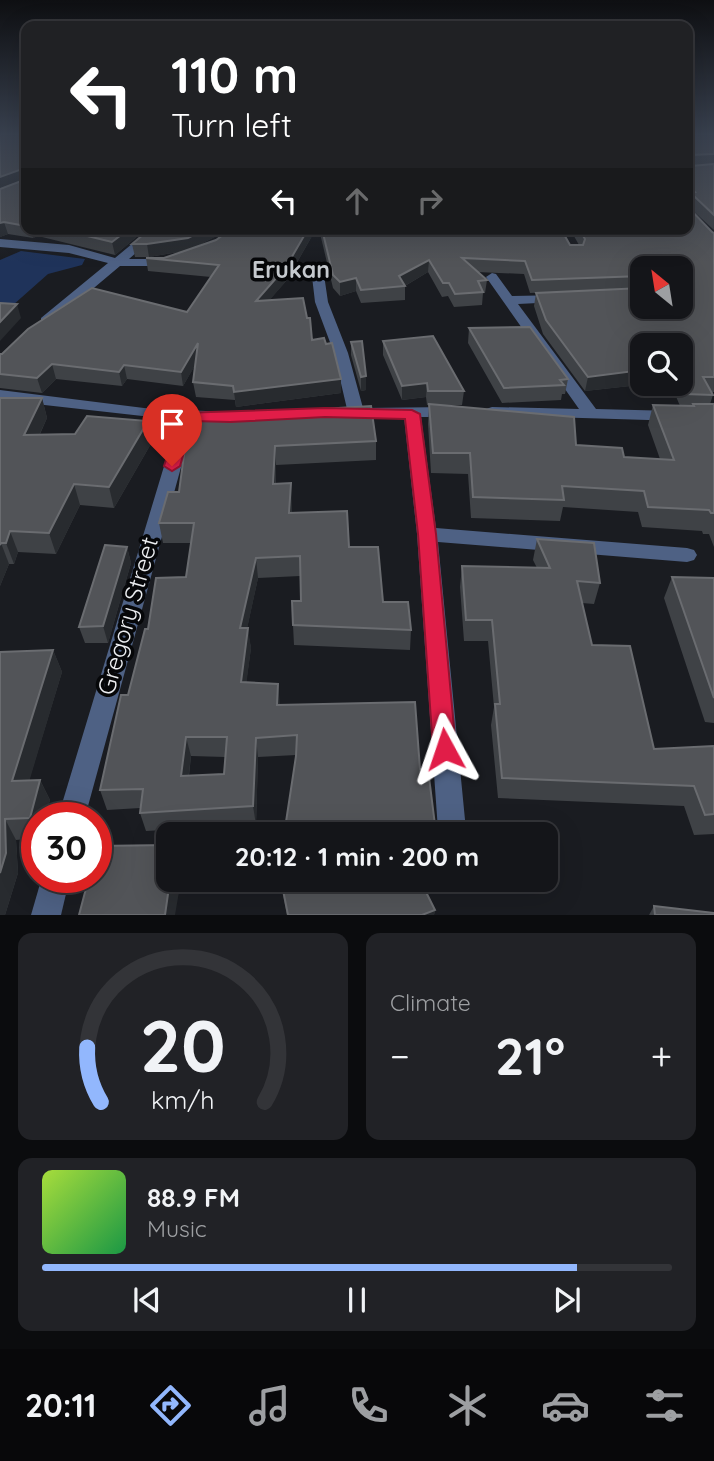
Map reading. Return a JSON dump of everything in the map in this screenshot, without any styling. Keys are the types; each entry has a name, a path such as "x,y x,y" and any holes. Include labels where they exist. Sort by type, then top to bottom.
{"street":[{"path":"38,328 150,235"},
{"path":"0,243 69,250 118,262 161,265 180,260"},
{"path":"317,268 317,287 325,317 341,353 356,413"},
{"path":"492,277 590,413"},
{"path":"509,300 576,298"},
{"path":"0,395 144,413 244,417"},
{"path":"335,412 590,413 714,417"},
{"path":"412,414 427,534 451,822"},
{"name":"Gregory Street","path":"76,802 187,416"},
{"path":"427,534 687,555"},
{"path":"46,915 52,893"}],"shaded area":[{"path":"21,251 85,259 82,265 48,274 13,305 0,309 0,260"}],"building":[{"path":"693,177 714,177 714,215 693,195"},
{"path":"21,181 21,225 0,223 0,189"},
{"path":"693,212 714,233 714,377 703,377 713,395 693,394 693,333 630,333 630,372 588,377 546,320 536,293 630,289 630,319 693,319 693,256 630,256 630,276 532,280 525,261 462,258 487,280 478,281 483,292 455,294 449,283 443,283 429,260 399,276 405,286 361,290 356,278 340,282 333,275 323,235 564,235 570,245 583,245 585,239 583,235 693,235"},
{"path":"83,235 121,235 112,242"},
{"path":"143,235 194,235 147,244 132,244"},
{"path":"223,235 305,235 286,267 256,301 303,298 307,318 310,318 312,340 324,338 326,344 332,343 341,379 234,392 233,386 193,382 198,343 181,372 124,365 119,372 52,364 37,378 0,374 0,354 28,329 92,288 187,312 219,265 146,258 164,258 216,240"},
{"path":"0,303 17,304 0,322"},
{"path":"530,327 568,379 560,380 564,385 504,388 469,328"},
{"path":"433,336 464,391 428,391 427,383 402,386 383,341"},
{"path":"362,341 366,376 361,377 351,342"},
{"path":"0,398 42,398 24,435 75,434 87,416 148,421 109,487 74,484 49,533 10,531 6,543 0,545"},
{"path":"429,404 574,417 576,445 622,448 624,457 674,460 653,405 714,404 714,513 709,510 648,507 644,491 562,486 564,500 473,497 470,453 433,453"},
{"path":"371,406 376,441 275,446 273,484 291,483 289,513 347,511 349,547 378,547 383,602 408,602 411,630 293,625 292,601 301,601 300,556 256,558 240,628 248,628 241,682 278,684 277,705 415,702 420,769 428,769 435,822 286,822 297,735 256,738 253,806 140,813 143,789 100,790 121,695 128,695 145,629 148,629 156,578 186,577 194,523 159,523 168,492 179,492 189,417","holes":["186,737 227,737 224,774 181,776"]},
{"path":"537,539 594,543 600,583 577,581 592,645 630,646 654,749 714,746 714,814 705,815 694,786 502,778 495,704 500,704 492,620 466,620 462,566 550,568"},
{"path":"105,545 127,547 103,626 79,627"},
{"path":"672,577 714,578 714,698"},
{"path":"53,650 12,781 40,780 34,802 21,802 21,818 5,819 6,853 0,873 0,652"},
{"path":"156,845 156,892 168,892 165,915 79,915 85,893 112,893 112,846"},
{"path":"283,892 426,892 435,910 422,915 288,915"},
{"path":"654,906 714,913 714,915 655,915"}],"district":[{"name":"Erukan","path":"291,270"}],"route":[{"path":"172,466 187,416 230,417 325,412 412,414 427,534 445,749"}]}
